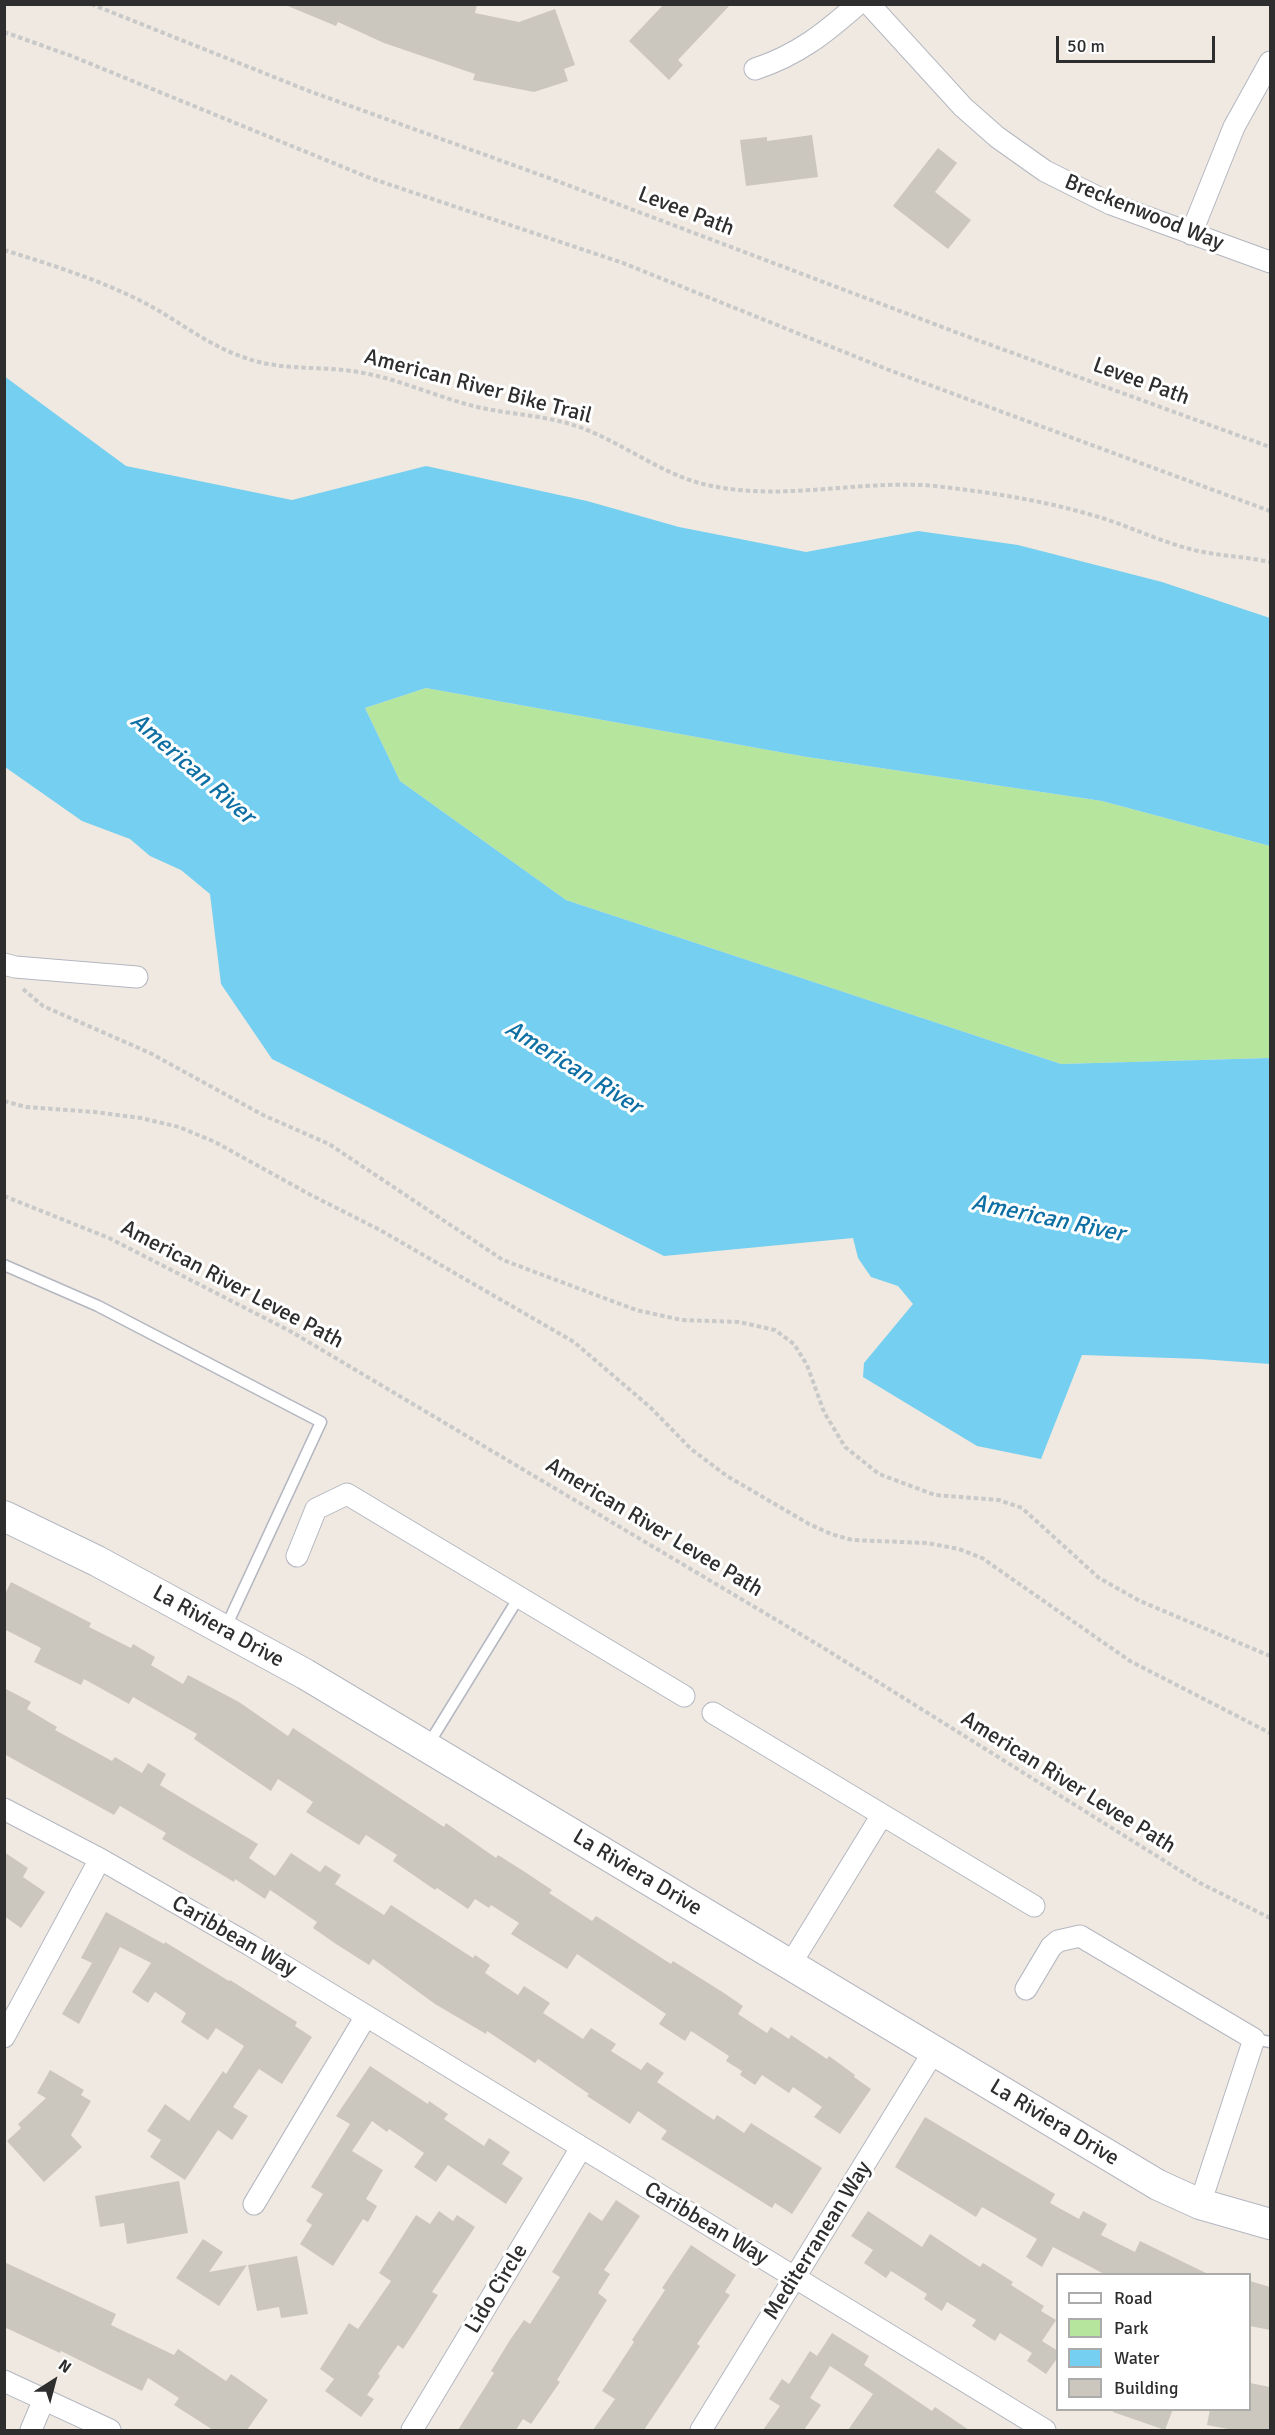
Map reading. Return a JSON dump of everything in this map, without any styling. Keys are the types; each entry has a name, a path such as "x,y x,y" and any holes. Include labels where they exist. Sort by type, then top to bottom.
{"street":[{"path":"755,69 796,53 823,35 858,4"},
{"name":"Breckenwood Way","path":"869,4 963,107 996,137 1045,171 1088,194 1270,262"},
{"path":"1191,234 1234,127 1270,63"},
{"path":"4,964 15,967 137,977"},
{"path":"297,1556 316,1509 347,1494 684,1696"},
{"name":"La Riviera Drive","path":"4,1516 97,1561 305,1674 1158,2185 1200,2204 1270,2224"},
{"path":"713,1713 1034,1906"},
{"name":"Caribbean Way","path":"4,1809 100,1859 250,1945 1046,2430"},
{"path":"790,1965 882,1815"},
{"path":"4,2037 100,1859"},
{"path":"1026,1989 1058,1941 1080,1936 1262,2040 1200,2204"},
{"path":"254,2204 366,2016"},
{"name":"Mediterranean Way","path":"701,2430 934,2052"},
{"name":"Lido Circle","path":"412,2430 582,2148"},
{"path":"4,2381 110,2430"},
{"path":"31,2430 44,2399"}],"lane":[{"path":"4,1265 98,1306 321,1422 225,1629"},
{"path":"426,1747 519,1597"}],"path":[{"name":"Levee Path","path":"91,4 309,91 1270,447"},
{"path":"4,32 69,55 370,178 623,263 889,370 1270,511"},
{"name":"American River Bike Trail","path":"4,250 108,285 240,356 291,368 356,372 380,377 469,405 569,424 677,475 704,484 746,490 788,492 883,484 955,488 1093,515 1198,551 1270,562"},
{"path":"20,986 43,1006 150,1053 263,1114 329,1144 503,1260 636,1310 682,1320 739,1322 775,1330 794,1344 807,1365 824,1412 845,1447 879,1474 935,1495 999,1500 1022,1508 1099,1578 1140,1601 1270,1656"},
{"path":"4,1101 26,1107 141,1118 179,1127 215,1142 411,1247 574,1342 650,1407 691,1449 727,1476 809,1524 852,1540 927,1543 959,1549 982,1558 1130,1661 1270,1733"},
{"name":"American River Levee Path","path":"4,1196 110,1238 291,1331 822,1647 1200,1883 1270,1918"}],"green space":[{"path":"426,688 807,757 1102,801 1270,846 1270,1058 1061,1064 566,900 400,781 365,708"}],"water":[{"name":"American River","path":"4,376 126,466 292,500 426,466 587,501 679,527 806,552 918,531 1018,545 1162,582 1270,618 1270,846 1102,801 807,757 426,688 365,708 400,781 566,900 1061,1064 1270,1058 1270,1364 1082,1355 1041,1459 977,1446 863,1377 864,1363 913,1304 898,1286 871,1277 858,1258 853,1238 664,1256 272,1059 221,984 210,894 181,870 150,856 130,839 82,821 5,767"}],"building":[{"path":"283,4 477,4 475,13 519,22 555,9 575,65 564,69 568,81 534,92 473,80 475,74 384,43 338,22 336,26"},
{"path":"664,4 731,4 678,60 683,65 669,80 629,41"},
{"path":"812,135 818,177 746,186 740,140 767,137 767,141"},
{"path":"938,148 957,163 935,192 971,220 948,249 893,206"},
{"path":"11,1582 91,1623 89,1627 131,1648 133,1644 155,1657 151,1665 183,1684 188,1675 239,1702 288,1736 293,1728 444,1827 446,1823 496,1858 498,1855 525,1872 552,1890 549,1893 592,1921 596,1916 671,1964 673,1961 724,1993 743,2006 738,2014 767,2033 771,2027 789,2039 791,2035 827,2059 829,2056 871,2089 840,2134 814,2117 822,2107 793,2087 789,2093 762,2075 755,2085 740,2075 742,2071 726,2061 729,2056 691,2031 685,2041 659,2024 666,2014 577,1954 567,1969 511,1934 519,1923 491,1905 489,1908 475,1899 468,1909 393,1861 397,1855 366,1835 359,1845 306,1812 313,1802 278,1779 271,1791 194,1739 197,1734 133,1697 129,1704 84,1679 81,1685 34,1662 41,1648 4,1629 4,1596"},
{"path":"4,1688 31,1702 27,1709 57,1727 55,1730 112,1761 115,1757 142,1773 148,1763 166,1774 160,1785 258,1844 249,1858 275,1876 291,1853 320,1872 325,1865 341,1875 335,1884 384,1915 391,1905 473,1958 475,1955 490,1965 485,1973 518,1995 524,1986 550,2003 543,2013 583,2039 591,2028 616,2044 611,2051 641,2070 647,2062 664,2073 657,2082 714,2120 717,2115 744,2133 751,2123 822,2168 792,2214 775,2203 772,2208 661,2139 667,2131 638,2111 630,2124 587,2096 589,2094 538,2059 535,2063 487,2031 486,2034 435,2004 373,1959 369,1965 313,1928 317,1922 270,1890 265,1899 235,1879 234,1882 162,1839 166,1833 120,1806 114,1815 4,1754"},
{"path":"4,1852 28,1868 23,1877 45,1892 21,1928 4,1916"},
{"path":"106,1912 164,1944 165,1942 230,1980 297,2022 295,2026 312,2037 282,2084 259,2069 233,2107 248,2116 232,2140 218,2130 185,2180 150,2157 161,2140 147,2131 165,2104 189,2121 223,2071 226,2074 244,2046 216,2028 208,2040 181,2022 186,2013 155,1992 148,2003 132,1992 151,1963 120,1947 79,2024 62,2014 92,1963 81,1958"},
{"path":"370,2066 428,2104 429,2101 448,2114 444,2119 484,2146 489,2138 510,2152 502,2164 523,2178 506,2204 448,2165 436,2182 414,2167 424,2153 389,2129 387,2132 372,2121 352,2151 383,2170 366,2199 377,2206 368,2222 363,2219 333,2266 300,2244 312,2225 306,2221 323,2194 311,2187 350,2124 336,2116"},
{"path":"50,2070 84,2090 81,2095 91,2101 71,2135 82,2147 44,2182 7,2141 21,2128 18,2124 46,2098 37,2093"},
{"path":"925,2117 1055,2194 1050,2203 1079,2219 1083,2211 1107,2224 1101,2235 1135,2252 1140,2241 1206,2273 1102,2273 1053,2247 1042,2267 1026,2257 1037,2239 982,2207 976,2217 895,2167"},
{"path":"179,2181 188,2233 127,2244 124,2223 100,2227 95,2196"},
{"path":"616,2200 640,2216 604,2270 610,2274 598,2293 607,2300 557,2380 560,2382 531,2424 523,2419 516,2430 458,2430 494,2373 491,2371 510,2340 524,2320 530,2324 560,2277 552,2272 589,2212 602,2221"},
{"path":"439,2211 453,2221 457,2215 475,2227 432,2292 438,2295 417,2328 403,2349 398,2345 378,2374 380,2376 367,2395 374,2399 361,2417 325,2391 334,2379 320,2369 349,2323 358,2329 391,2281 379,2273 416,2215 430,2224"},
{"path":"868,2211 922,2247 930,2234 980,2267 983,2263 1013,2282 1011,2285 1044,2306 1041,2311 1056,2320 1042,2341 1056,2350 1056,2360 1046,2374 1027,2361 1032,2353 1000,2333 995,2341 972,2326 976,2320 947,2302 942,2311 924,2299 927,2294 891,2271 886,2278 864,2263 873,2250 851,2236"},
{"path":"203,2239 223,2252 209,2272 247,2265 219,2306 176,2278"},
{"path":"691,2245 736,2275 725,2292 730,2295 697,2344 700,2346 644,2430 593,2430 615,2399 602,2391 665,2290 662,2288"},
{"path":"297,2256 308,2314 281,2318 279,2307 257,2311 248,2265"},
{"path":"4,2262 116,2314 111,2325 174,2355 178,2349 226,2381 231,2374 268,2400 247,2430 213,2430 174,2405 179,2398 148,2378 142,2391 61,2351 60,2353 4,2327"},
{"path":"1251,2281 1270,2287 1270,2330 1251,2326"},
{"path":"832,2333 869,2356 864,2365 932,2411 935,2407 969,2430 848,2430 873,2394 830,2366 810,2398 821,2405 804,2430 763,2430 780,2406 769,2399 782,2379 789,2384 810,2351 817,2356"},
{"path":"1251,2383 1270,2387 1270,2430 1233,2430 1207,2425 1210,2411 1251,2411"},
{"path":"1113,2411 1172,2411 1165,2430"}]}
